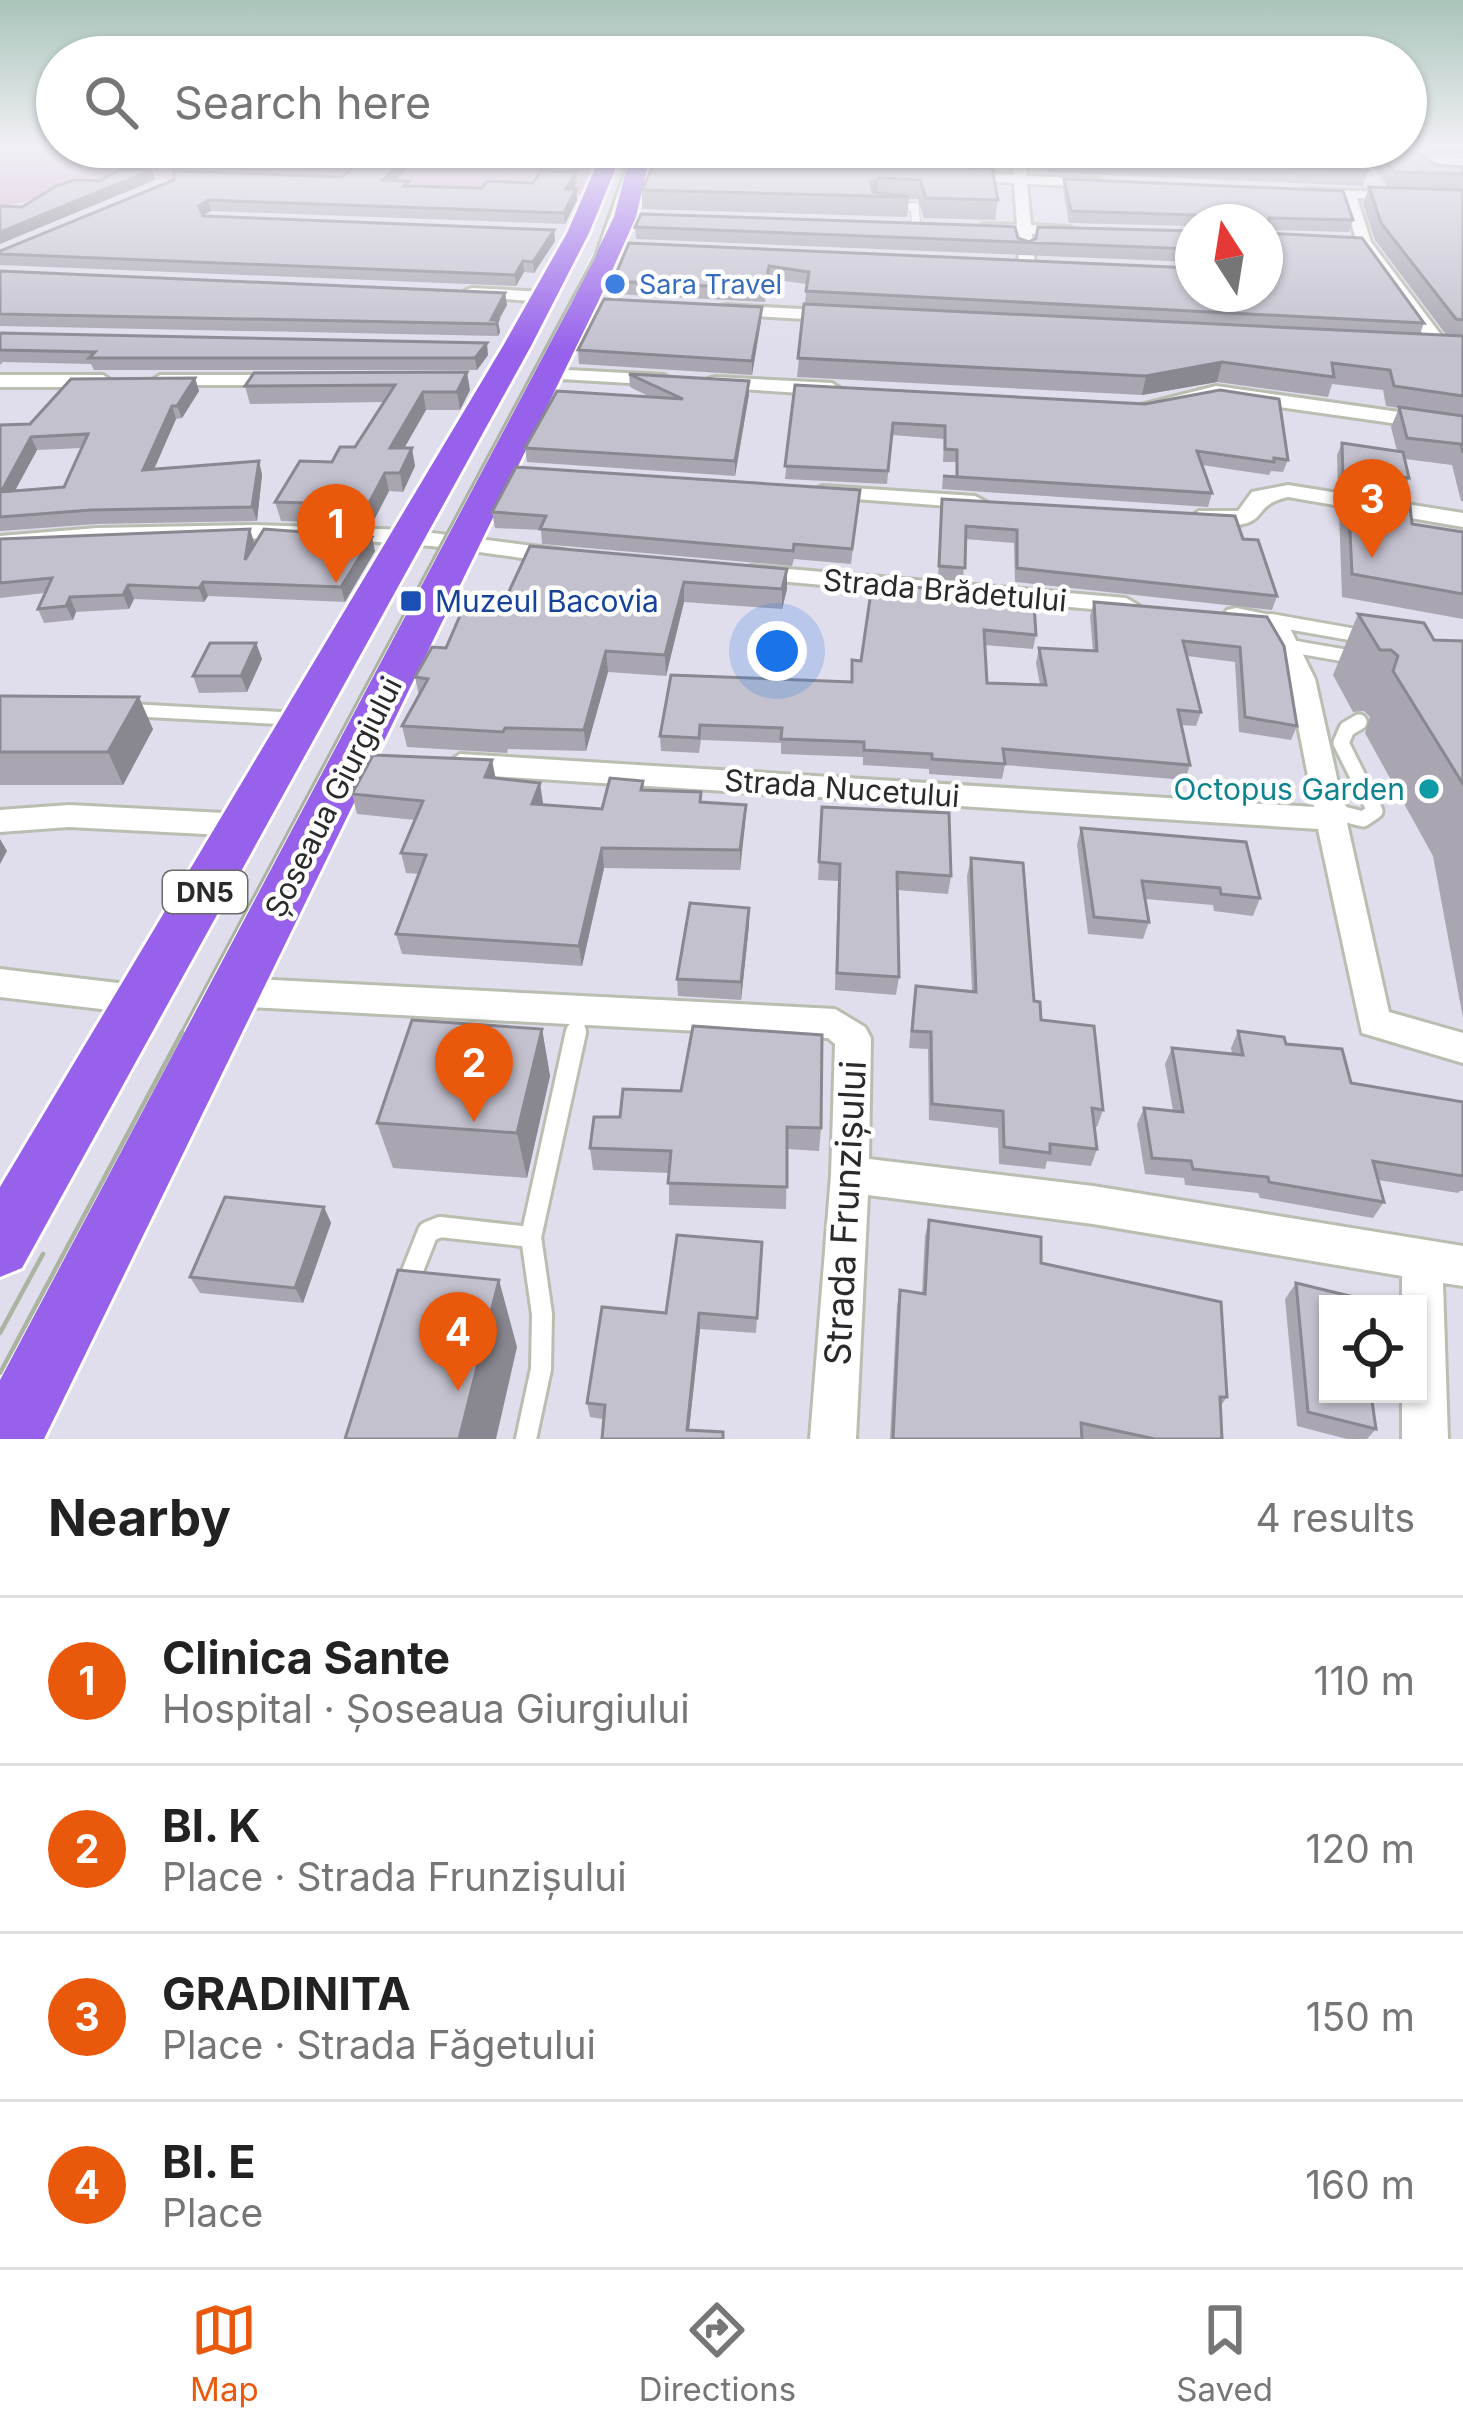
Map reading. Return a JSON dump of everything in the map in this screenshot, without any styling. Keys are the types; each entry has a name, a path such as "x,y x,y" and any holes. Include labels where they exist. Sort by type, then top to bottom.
{"main road":[{"name":"Șoseaua Giurgiului","path":"0,1246 498,380 544,297 579,215"},
{"name":"Șoseaua Giurgiului","path":"7,1439 233,992 368,758 462,547 510,471 549,374 596,303 630,215"}],"street":[{"path":"1021,215 1027,264"},
{"path":"1352,215 1355,242 1441,347"},
{"path":"892,225 937,226"},
{"path":"958,227 1086,232"},
{"path":"1004,263 1051,265"},
{"path":"446,292 544,297"},
{"path":"701,308 868,317"},
{"path":"483,345 517,346"},
{"path":"1417,346 1463,349"},
{"path":"549,374 855,391"},
{"path":"139,381 302,380"},
{"path":"464,380 498,380"},
{"path":"0,381 116,381"},
{"path":"1118,405 1155,406 1194,393 1216,392 1463,428"},
{"path":"799,490 987,503"},
{"path":"1175,516 1244,517 1260,497 1288,491 1463,520"},
{"path":"0,543 182,532 409,537 578,558"},
{"name":"Strada Brădetului","path":"720,570 1145,607"},
{"path":"1216,613 1281,631 1302,679 1374,1023 1463,1048"},
{"name":"Strada Nucetului","path":"427,761 1328,807"},
{"path":"0,821 69,816 243,825"},
{"path":"0,983 143,1000"},
{"name":"Strada Frunzișului","path":"233,992 847,1028 854,1039 850,1175 833,1439"},
{"path":"850,1175 1093,1205 1443,1262 1425,1439"}],"lane":[{"path":"915,215 916,226"},
{"path":"1281,631 1324,626 1386,644"},
{"path":"1281,631 1375,660"},
{"path":"113,710 304,720"},
{"path":"1328,807 1363,819 1375,811 1370,793 1348,768 1341,743 1347,729 1359,722"},
{"path":"526,1439 541,1369 542,1314 531,1237 580,1012"},
{"path":"399,1308 428,1232 440,1227 531,1237"}],"building":[{"path":"0,215 41,215 0,232"},
{"path":"88,215 203,215 554,230 533,262 523,261 515,275 0,251"},
{"path":"640,215 674,215 1015,227 1018,238 1029,242 1036,238 1038,227 1175,231 1175,248 635,227"},
{"path":"1283,215 1351,215 1353,220 1283,218"},
{"path":"1378,215 1463,215 1463,320 1456,319"},
{"path":"1283,234 1362,238 1424,323 1212,312 1283,312"},
{"path":"629,243 1175,267 1175,310 806,291 809,272 769,266 765,289 613,281"},
{"path":"0,271 505,293 491,320 498,320 496,324 0,314"},
{"path":"604,299 762,307 752,361 578,350"},
{"path":"804,304 1463,336 1463,396 1394,386 1390,370 1332,363 1334,377 1222,362 1146,376 798,358"},
{"path":"0,333 487,343 475,358 89,358 95,352 0,350"},
{"path":"467,372 457,392 423,392 390,448 412,448 400,473 385,473 368,505 275,502 300,461 332,462 340,447 355,447 395,385 245,386 254,373"},
{"path":"629,374 749,381 735,461 525,448 557,391 683,399"},
{"path":"195,378 177,406 172,406 143,470 259,461 252,507 0,517 0,425 30,424 71,379","holes":["88,434 64,487 1,492 31,437"]},
{"path":"795,385 1145,404 1220,390 1279,399 1288,460 1197,451 1212,493 957,477 957,450 945,449 945,426 893,423 888,471 785,466"},
{"path":"1399,407 1463,416 1463,453 1461,444 1407,438"},
{"path":"1342,443 1403,452 1409,478 1401,477 1402,485 1343,476"},
{"path":"516,467 860,490 852,549 794,544 793,551 540,529 546,516 492,512"},
{"path":"1348,488 1409,498 1412,524 1463,532 1463,594 1352,574"},
{"path":"942,499 1235,516 1243,539 1258,540 1277,596 1017,568 1017,530 966,526 965,568 939,566"},
{"path":"250,529 245,560 264,529 372,537 341,587 203,582 199,588 128,585 123,595 70,597 66,606 38,609 52,578 0,583 0,539"},
{"path":"530,546 787,569 782,589 684,582 665,655 606,651 584,730 505,728 503,732 402,726 428,679 415,677 432,647 446,648 462,611 499,613"},
{"path":"872,585 964,590 964,599 1034,604 1036,635 984,630 987,683 1046,685 1039,648 1097,651 1094,602 1267,617 1284,646 1297,726 1245,717 1240,647 1183,641 1201,712 1178,710 1190,765 1003,749 1005,764 932,759 932,754 864,750 864,742 781,739 782,728 700,725 699,738 660,736 671,675 852,682 852,660 861,661"},
{"path":"1358,614 1424,623 1434,640 1463,641 1463,784 1393,671 1398,656 1380,650"},
{"path":"210,643 256,643 241,676 193,676"},
{"path":"0,696 139,697 108,752 0,752"},
{"path":"373,755 492,760 485,777 540,783 532,804 602,809 610,778 643,781 641,790 701,792 700,802 746,805 740,850 602,848 579,946 396,934 426,855 401,853 423,801 352,794"},
{"path":"822,807 949,813 951,876 897,872 899,977 837,973 840,864 819,862"},
{"path":"1081,828 1246,842 1260,898 1221,894 1220,888 1142,881 1149,922 1094,917"},
{"path":"971,858 1023,863 1034,1001 1040,1002 1041,1020 1094,1026 1103,1110 1092,1108 1097,1149 1050,1144 1050,1153 1004,1147 1003,1111 932,1104 931,1032 912,1031 916,986 976,992"},
{"path":"690,903 749,908 741,982 677,979"},
{"path":"412,1020 542,1029 517,1133 377,1123"},
{"path":"693,1026 822,1035 821,1128 787,1127 787,1187 668,1183 671,1151 590,1148 594,1117 620,1117 623,1089 681,1091"},
{"path":"1238,1031 1284,1037 1286,1044 1342,1049 1351,1083 1463,1102 1463,1176 1373,1161 1384,1202 1269,1182 1268,1177 1193,1169 1191,1161 1152,1158 1144,1108 1183,1112 1172,1048 1243,1055"},
{"path":"225,1197 324,1207 295,1288 190,1277"},
{"path":"929,1220 1041,1237 1041,1263 1221,1302 1227,1397 1220,1397 1222,1439 1155,1439 1081,1423 1082,1439 893,1439 900,1290 925,1294"},
{"path":"677,1235 762,1242 757,1318 699,1313 687,1430 723,1432 723,1439 602,1439 605,1405 587,1403 602,1307 666,1313"},
{"path":"398,1270 499,1280 459,1439 345,1439"},
{"path":"1296,1283 1346,1295 1319,1295 1319,1403 1372,1403 1376,1429 1308,1412"}],"tram line":[{"path":"180,1035 594,257 609,215"},
{"path":"0,1373 182,1032"},
{"path":"0,1333 43,1254"}],"place":[{"name":"Sara Travel","path":"615,284"},
{"name":"GRADINITA","path":"1372,558"},
{"name":"Clinica Sante","path":"336,583"},
{"name":"Muzeul Bacovia","path":"411,601"},
{"name":"Octopus Garden","path":"1429,789"},
{"name":"Bl. K","path":"474,1122"},
{"name":"Bl. E","path":"458,1391"}]}
